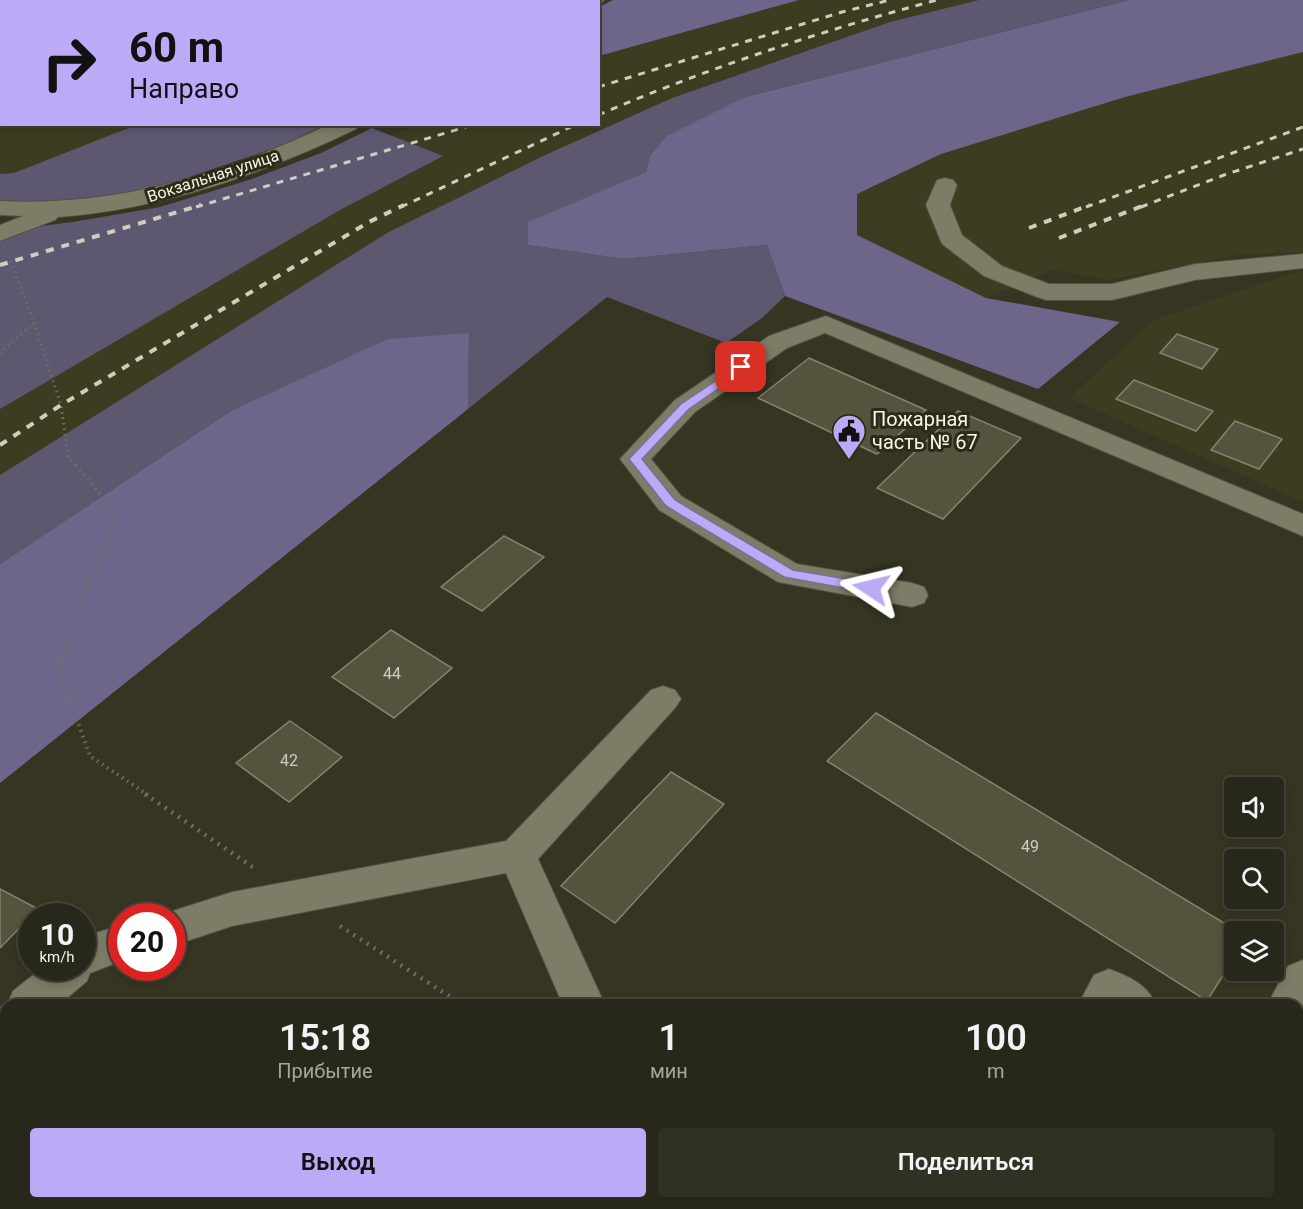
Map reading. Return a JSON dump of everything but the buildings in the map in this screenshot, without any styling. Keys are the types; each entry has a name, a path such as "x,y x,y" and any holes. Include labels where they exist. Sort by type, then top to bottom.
{"street":[{"name":"Вокзальная улица","path":"0,208 63,209 153,198 242,171 309,144 344,126"},
{"path":"945,185 938,205 951,239 993,271 1046,292 1112,291 1195,272 1303,261"},
{"path":"1,233 63,209"},
{"path":"912,595 789,574 670,503 635,459 685,406 778,342 826,324 1303,526"},
{"path":"186,924 232,909 517,855 663,699"},
{"path":"517,855 581,999"},
{"path":"1292,999 1303,980"},
{"path":"35,999 57,981"}],"path":[{"path":"1,233 61,405 68,456 116,514 58,667 90,756 296,897 454,999"},
{"path":"0,353 34,323"}],"shaded area":[{"path":"613,0 799,0 600,56 600,6"},
{"path":"799,0 979,0 890,22 672,98 543,156 387,234 0,475 0,409 340,210 442,156 389,135 416,126 600,126 600,56"},
{"path":"979,0 1129,0 745,97 650,156 646,172 529,222 528,245 624,259 767,245 785,296 762,318 726,343 607,297 468,409 469,333 229,412 0,564 0,475 387,233 543,156 672,98 890,22"},
{"path":"1129,0 1303,0 1303,52 1125,97 941,154 857,194 857,235 986,298 1120,322 1038,389 785,296 767,245 624,259 528,245 528,222 646,172 650,156 667,136 745,97"},
{"path":"1303,52 1303,254 1295,252 1237,255 1109,280 1052,270 986,298 857,235 857,194 941,154 1125,97"},
{"path":"0,126 133,126 14,173 0,174"},
{"path":"133,126 322,126 286,144 166,185 80,202 0,201 0,174 14,173"},
{"path":"372,128 443,156 340,210 0,409 0,231 73,222 160,207 249,180 321,153"},
{"path":"1299,271 1303,272 1303,502 1069,398 1154,320"},
{"path":"469,333 468,409 0,783 0,564 229,412 388,339"}],"railway":[{"path":"600,86 842,12 890,0"},
{"path":"600,114 765,52 851,24 937,0"},
{"path":"196,207 469,126"},
{"path":"401,207 573,126"},
{"path":"1086,207 1303,127"},
{"path":"1141,207 1224,175 1303,149"},
{"path":"0,265 201,205"},
{"path":"0,445 61,405 369,222 404,205"},
{"path":"1029,228 1090,205"},
{"path":"1059,238 1145,205"}],"place":[{"name":"Пожарная часть № 67","path":"849,460"}],"route":[{"path":"741,367 685,406 635,459 670,503 789,574 871,588"}]}
